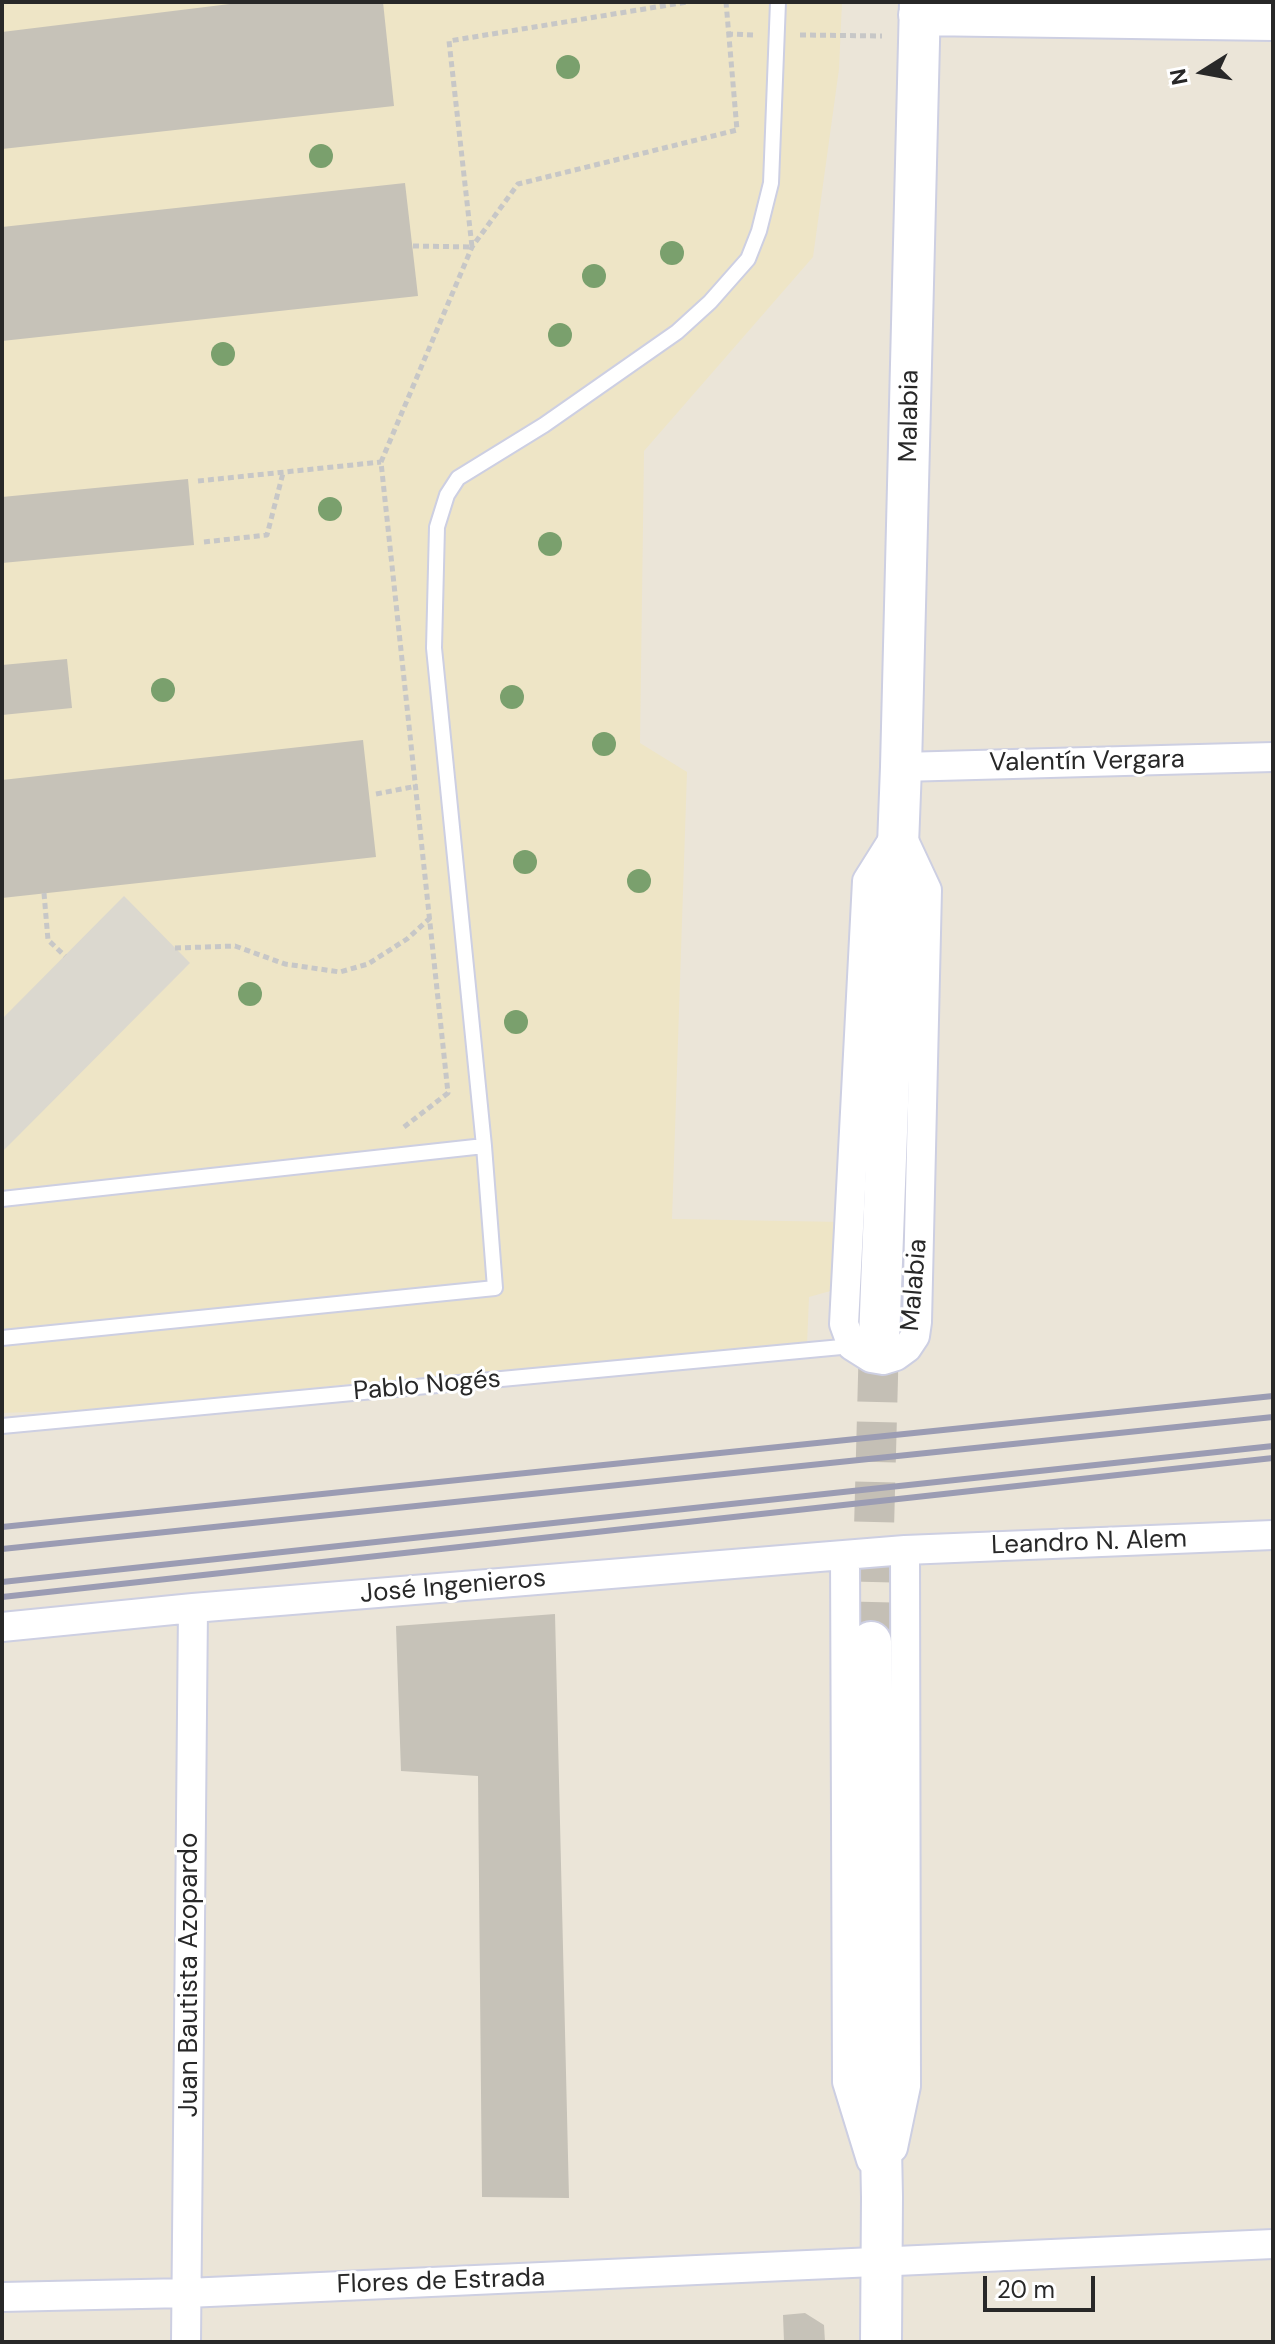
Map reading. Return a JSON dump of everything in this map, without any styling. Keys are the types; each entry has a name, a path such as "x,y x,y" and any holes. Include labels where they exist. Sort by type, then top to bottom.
{"main road":[{"path":"919,18 1273,20"},
{"name":"Malabia","path":"866,1343 899,830 919,18"},
{"path":"871,1642 882,2197 881,2342"}],"street":[{"name":"Valentín Vergara","path":"901,767 1273,757"},
{"name":"Leandro N. Alem","path":"905,1550 1273,1535"},
{"name":"José Ingenieros","path":"2,1627 193,1608 905,1550"},
{"path":"882,2197 906,2086 905,1550"},
{"path":"845,1556 847,2082 882,2197"},
{"name":"Juan Bautista Azopardo","path":"186,2342 193,1608"},
{"name":"Flores de Estrada","path":"2,2297 187,2293 1273,2244"}],"lane":[{"path":"2,1338 495,1288 484,1146 434,648 437,527 447,495 458,478 544,425 677,332 710,302 748,259 759,231 771,183 778,2"},
{"path":"2,1199 484,1146"},
{"name":"Pablo Nogés","path":"2,1426 866,1343"}],"path":[{"path":"472,247 449,41 687,2"},
{"path":"362,1160 448,1093 381,462 472,247 518,184 737,130 726,2"},
{"path":"727,34 777,35 919,18"},
{"path":"413,246 472,247"},
{"path":"198,481 381,462"},
{"path":"204,542 267,535 283,472"},
{"path":"376,794 417,786"},
{"path":"44,893 48,940 65,956"},
{"path":"175,948 235,946 285,964 340,972 368,964 407,939 430,918"}],"shaded area":[{"path":"2,2 842,2 839,69 813,257 644,451 640,743 687,772 672,1219 843,1222 841,1288 809,1297 807,1345 380,1381 109,1409 2,1413"},
{"path":"124,896 190,963 4,1150 2,1019"}],"building":[{"path":"246,2 383,2 394,106 2,149 2,32"},
{"path":"405,183 418,296 2,341 2,227"},
{"path":"188,479 194,545 2,563 2,497"},
{"path":"67,659 72,708 2,715 2,665"},
{"path":"363,740 376,857 2,898 2,780"},
{"path":"555,1614 569,2198 482,2197 478,1776 401,1771 396,1626"},
{"path":"805,2313 824,2325 825,2342 784,2342 783,2315"}],"tunnel":[{"path":"871,1642 879,1340"}],"railway":[{"path":"2,1527 1273,1396"},
{"path":"2,1549 1273,1417"},
{"path":"2,1582 1273,1446"},
{"path":"2,1597 1273,1458"}]}
